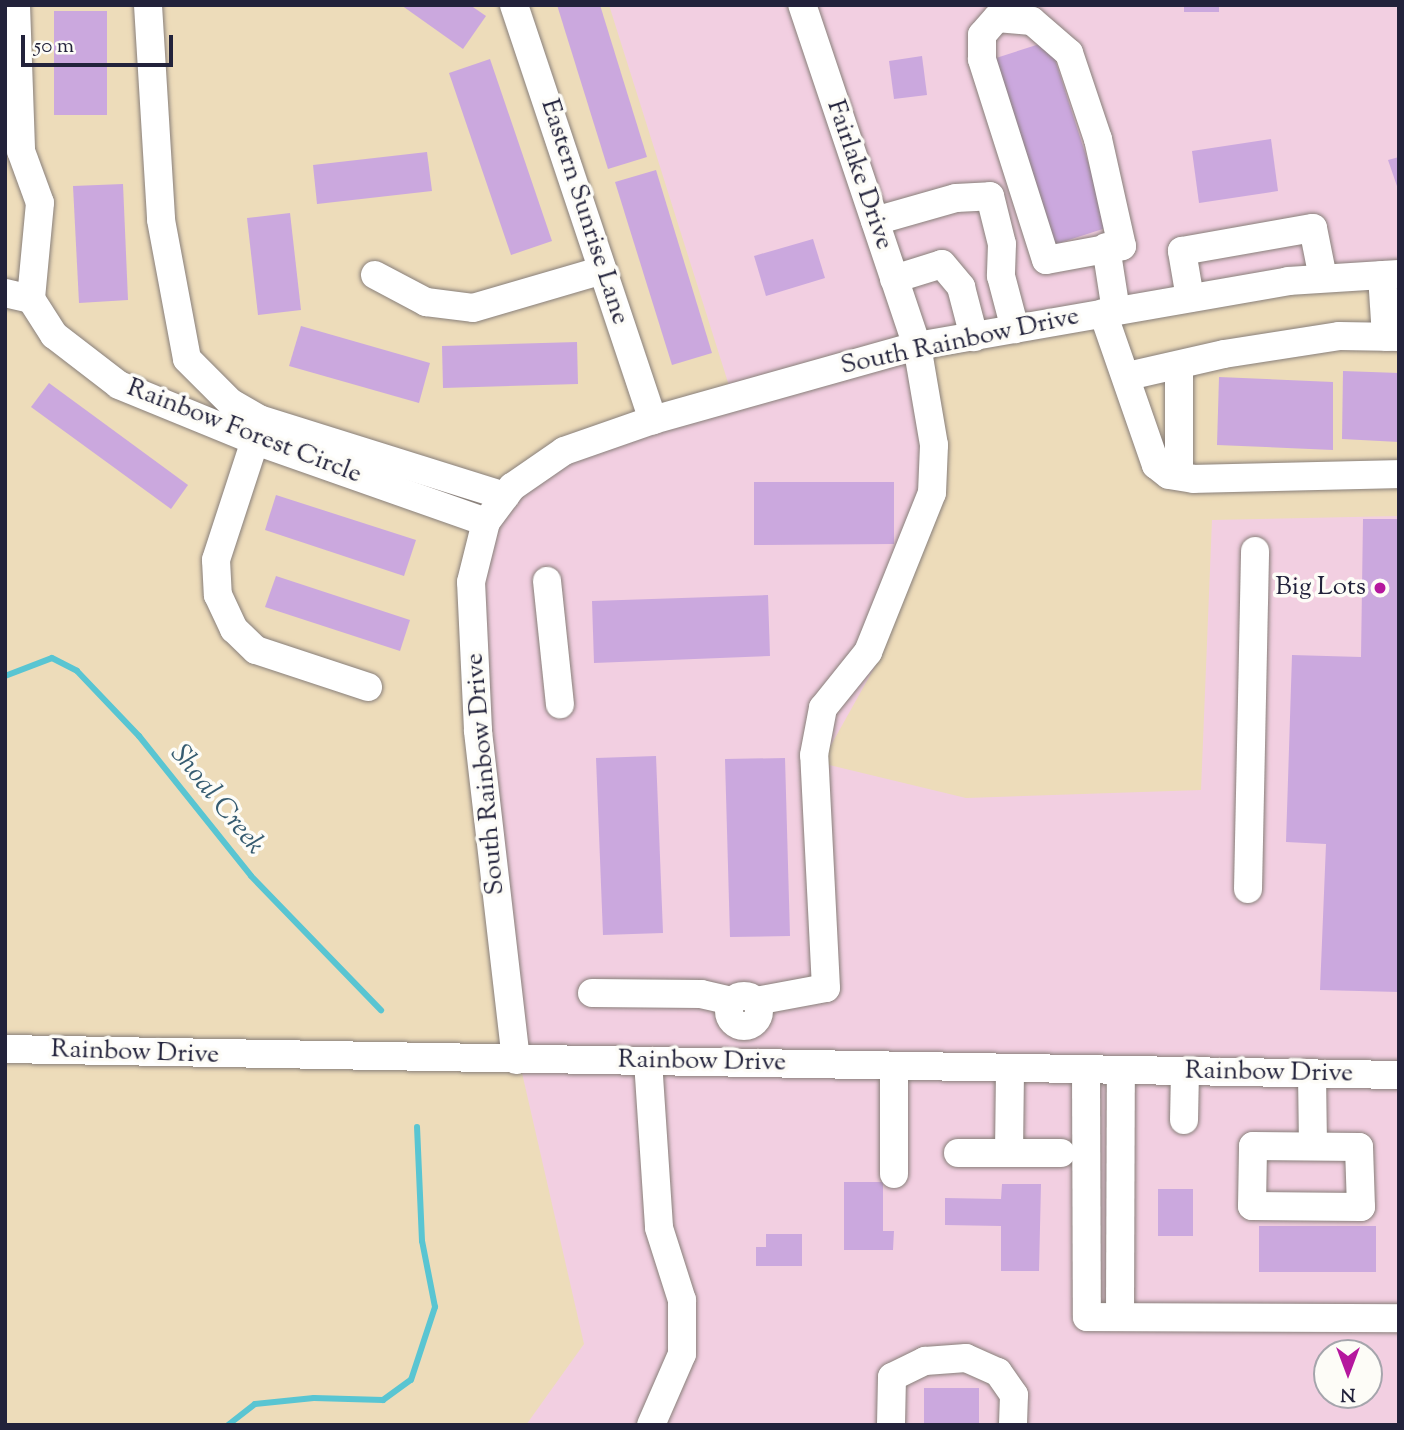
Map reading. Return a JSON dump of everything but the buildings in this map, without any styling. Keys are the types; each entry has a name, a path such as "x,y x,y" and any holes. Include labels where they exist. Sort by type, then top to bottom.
{"street":[{"path":"16,5 13,149 40,203 18,296"},
{"path":"148,5 161,220 176,314 187,359 259,430 505,496"},
{"name":"Eastern Sunrise Lane","path":"514,5 653,420"},
{"name":"Fairlake Drive","path":"744,1009 826,988 814,755 823,708 868,652 932,493 934,445 917,346 802,5"},
{"path":"997,18 1032,21 1069,53 1098,139 1122,246 1106,247 1046,260 982,59 982,35 997,18"},
{"path":"875,222 956,198 990,196 1002,244 1001,276 1014,329"},
{"path":"1190,298 1182,251 1313,228 1323,278"},
{"path":"1106,247 1109,312 1156,465 1179,476 1399,474"},
{"path":"894,279 942,264 961,287 974,337"},
{"path":"375,275 426,302 473,308 603,270"},
{"path":"1128,376 1339,336 1392,337 1390,274"},
{"name":"South Rainbow Drive","path":"516,1060 478,730 471,582 486,522 505,496 564,451 653,420 917,346 1190,298 1323,278 1390,274"},
{"path":"961,287 1001,276"},
{"name":"Rainbow Forest Circle","path":"18,296 54,335 119,385 259,430 486,522"},
{"path":"1179,365 1179,476"},
{"path":"259,430 216,561 218,595 234,629 257,650 368,687"},
{"path":"1248,889 1255,551"},
{"path":"547,581 560,704"},
{"path":"592,993 701,994 744,1009 745,1063"},
{"name":"Rainbow Drive","path":"5,1049 1399,1075"},
{"path":"648,1061 659,1228 682,1300 682,1354 651,1425"},
{"path":"894,1066 894,1174"},
{"path":"1009,1153 1010,1069"},
{"path":"1086,1071 1087,1317 1399,1318"},
{"path":"1121,1071 1121,1317"},
{"path":"1184,1120 1185,1072"},
{"path":"1312,1074 1312,1146"},
{"path":"958,1153 1061,1153"},
{"path":"891,1425 892,1377 925,1361 966,1358 998,1371 1014,1395 1013,1425"}],"shaded area":[{"path":"609,5 1399,5 1399,290 1328,287 932,352 943,418 882,654 821,763 966,798 1201,790 1212,520 1399,516 1399,1425 526,1425 584,1344 517,1051 478,730 486,522 543,468 731,392"}],"waterway":[{"name":"Shoal Creek","path":"5,676 52,658 77,671 139,736 251,876 381,1010"},
{"name":"Shoal Creek","path":"228,1425 255,1404 314,1398 383,1400 411,1380 435,1307 422,1241 417,1127"}],"place":[{"name":"Big Lots","path":"1380,588"}]}
